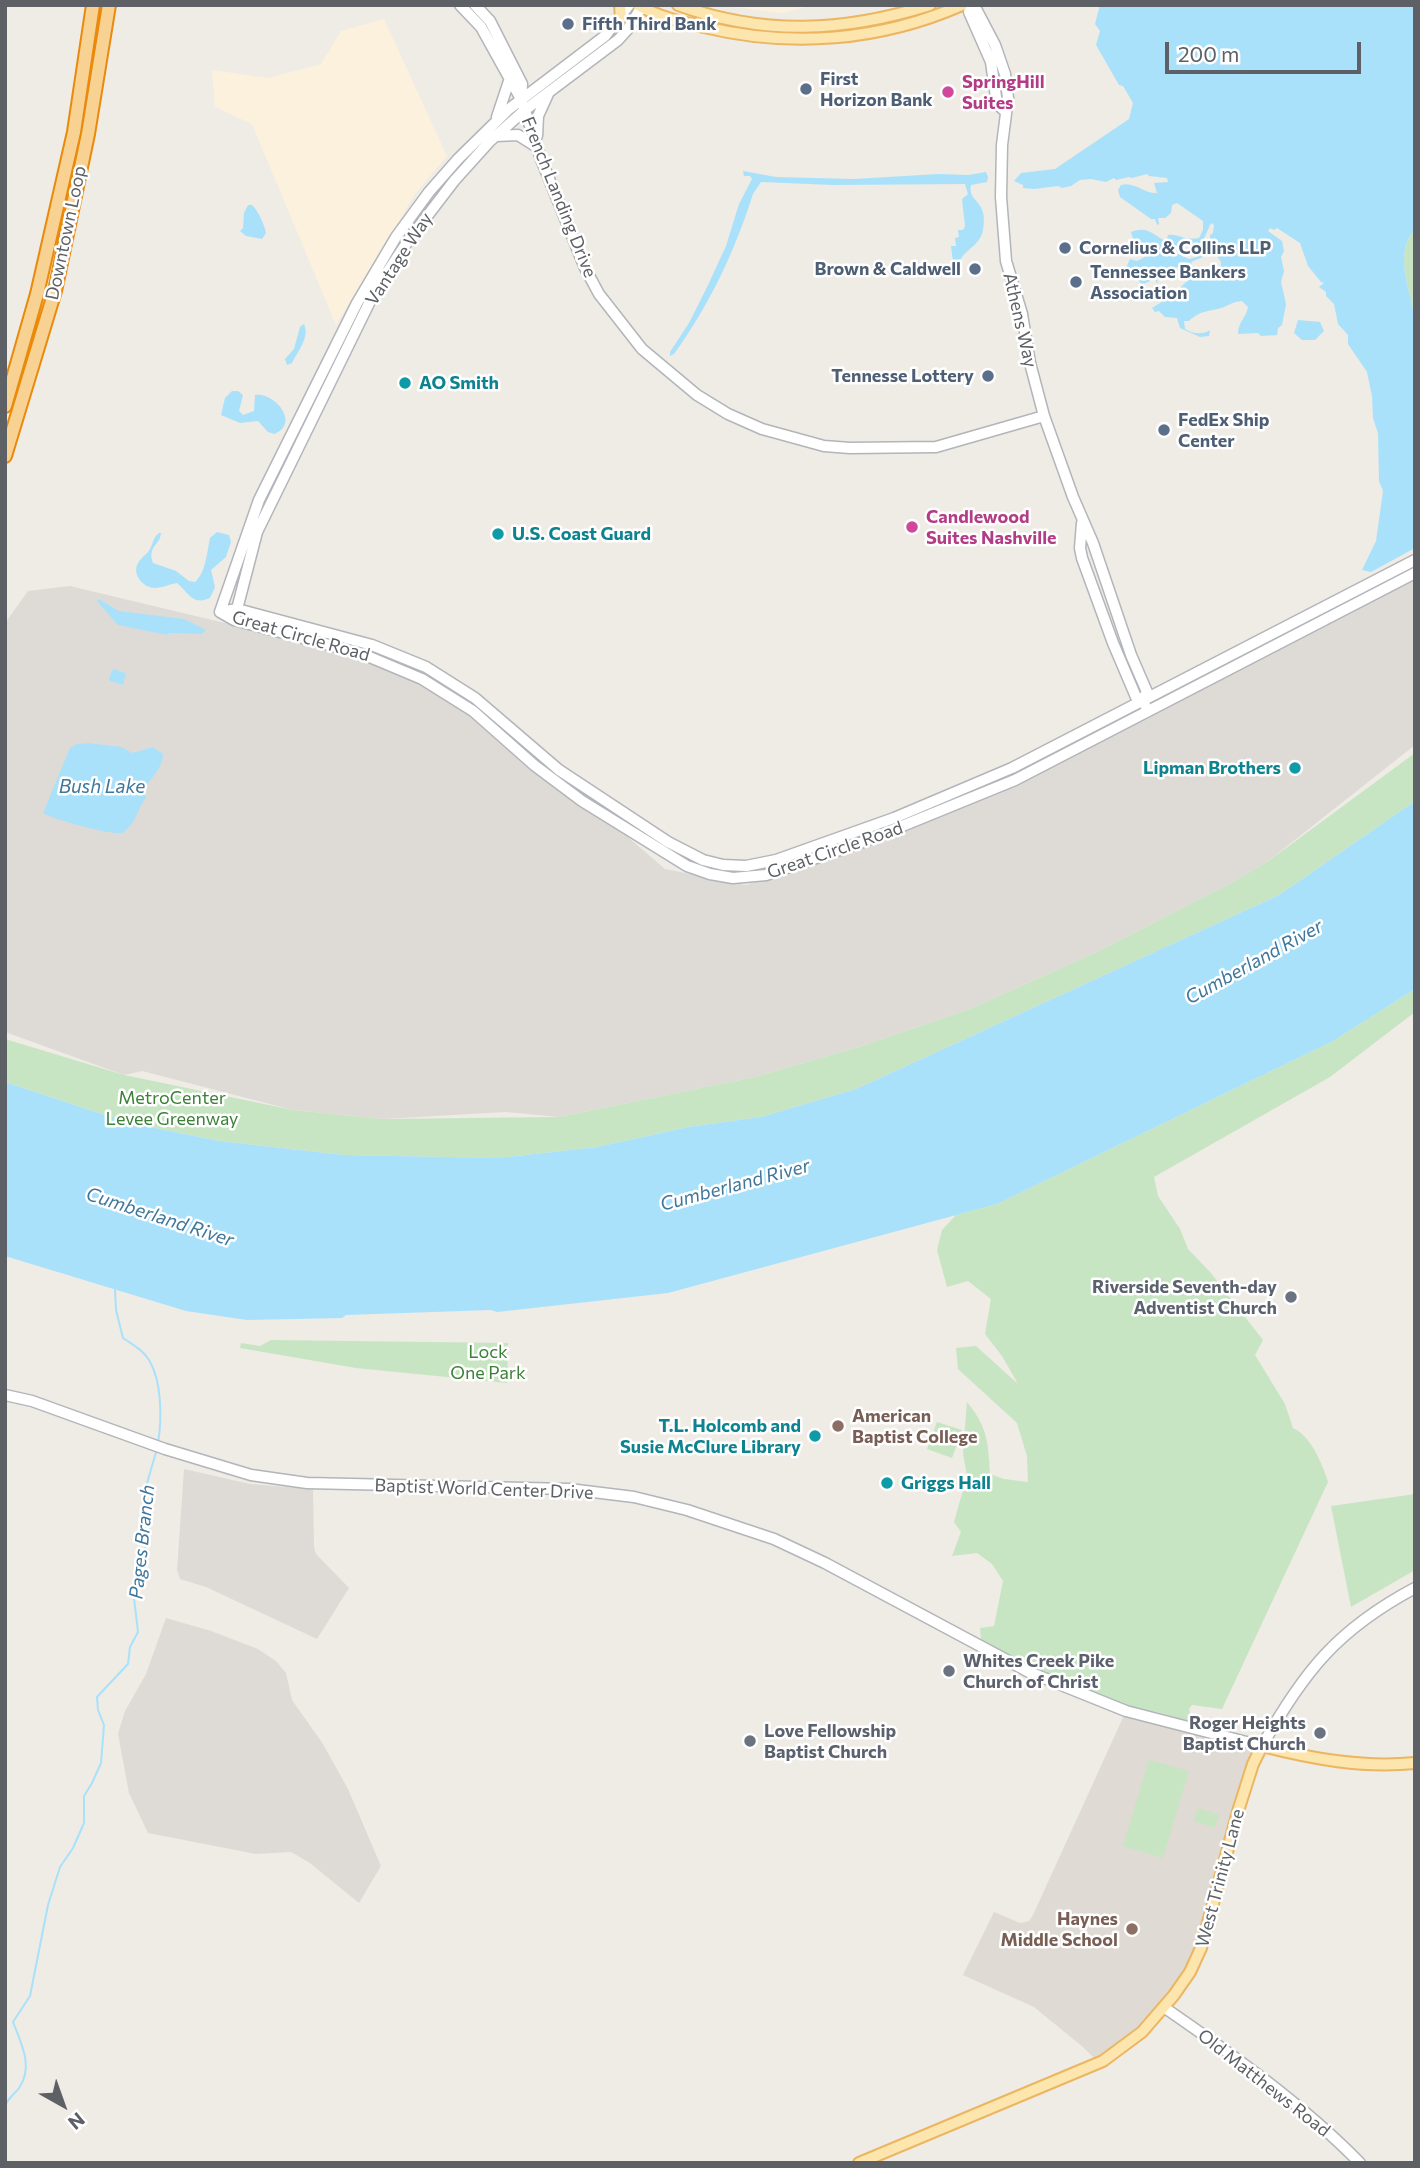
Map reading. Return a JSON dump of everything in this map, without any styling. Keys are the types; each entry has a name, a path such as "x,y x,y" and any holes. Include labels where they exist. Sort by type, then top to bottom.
{"highway":[{"name":"Downtown Loop","path":"5,406 37,294 74,132 93,5"},
{"name":"Downtown Loop","path":"5,456 55,291 88,134 109,5"}],"main road":[{"path":"620,5 621,18"},
{"path":"678,5 725,19 762,26 813,28 865,23 930,5"},
{"path":"641,6 678,21 720,31 761,38 813,39 868,34 962,5"},
{"path":"1262,1746 1318,1760 1385,1765 1415,1763"},
{"name":"West Trinity Lane","path":"859,2163 1103,2061 1142,2032 1164,2008 1190,1972 1201,1948 1252,1764 1262,1746"}],"street":[{"name":"French Landing Drive","path":"460,5 485,24"},
{"name":"French Landing Drive","path":"475,5 513,78 522,84 523,105 537,147 585,268 613,314 642,349 697,395 728,414 762,429 824,446 878,449 936,447 1044,416"},
{"name":"Vantage Way","path":"236,615 257,532 376,289 444,192 523,105 557,73 605,36 629,5"},
{"name":"Athens Way","path":"973,5 969,12 993,70 997,103 1005,111 1001,197 1006,261 1022,314 1030,363 1044,416 1082,523 1093,543 1128,648 1147,692 1143,700"},
{"name":"Vantage Way","path":"220,612 259,500 368,282 391,244 429,192 495,122 550,91 593,61 618,40 641,6"},
{"path":"495,122 513,78 538,81 557,73"},
{"path":"537,147 538,116 550,91"},
{"path":"495,136 518,135 537,147"},
{"name":"Athens Way","path":"1082,523 1082,558 1136,697 1143,700 1149,712"},
{"name":"Great Circle Road","path":"220,612 372,645 426,667 475,698 543,758 589,791 684,852 723,865 747,866 776,860 894,818 1012,768 1415,560"},
{"name":"Great Circle Road","path":"236,615 360,653 422,678 472,711 534,765 582,801 678,862 722,877 766,875 898,829 1015,780 1415,573"},
{"path":"1106,623 1112,627 1119,642 1128,648"},
{"name":"Baptist World Center Drive","path":"5,1395 32,1401 200,1461 251,1475 307,1483 569,1489 634,1497 687,1510 774,1539 815,1558 1029,1672 1126,1711 1262,1746"},
{"name":"West Trinity Lane","path":"1262,1746 1282,1711 1321,1657 1355,1625 1383,1605 1415,1588"},
{"name":"Old Matthews Road","path":"1164,2008 1251,2070 1335,2137 1360,2163"}],"shaded area":[{"path":"715,5 814,5 782,13"},
{"path":"384,19 447,156 415,194 336,325 252,124 215,107 212,70 268,78 321,64 341,31"},
{"path":"1415,577 1415,745 1267,862 1231,883 1099,951 970,1009 862,1046 755,1077 559,1117 506,1112 383,1119 293,1110 142,1071 124,1075 5,1032 5,623 28,591 70,586 438,674 665,869 746,885 921,823 996,793"},
{"path":"184,1469 250,1484 313,1489 316,1554 349,1588 317,1639 206,1587 180,1579 177,1570"},
{"path":"166,1618 258,1649 276,1661 286,1673 292,1700 323,1744 348,1789 381,1866 359,1903 310,1863 291,1852 256,1854 148,1833 129,1793 118,1734 125,1711 146,1674"},
{"path":"1126,1711 1262,1746 1201,1948 1165,2008 1099,2063 1034,2007 963,1975 994,1912 1020,1923 1029,1921 1033,1915"}],"green space":[{"path":"1415,229 1415,339 1404,258 1405,248"},
{"name":"MetroCenter Levee Greenway","path":"1415,753 1415,801 1279,895 856,1089 761,1117 688,1127 597,1147 499,1158 344,1155 219,1141 150,1127 5,1082 5,1039 124,1075 293,1110 383,1119 559,1117 755,1077 862,1046 970,1009 1099,951 1267,862"},
{"path":"1415,989 1415,1012 1330,1077 1154,1177 1158,1196 1180,1229 1188,1249 1210,1272 1263,1340 1255,1355 1285,1404 1293,1428 1305,1437 1315,1451 1328,1482 1222,1709 1192,1705 1189,1709 1191,1720 1186,1723 1156,1712 1126,1711 982,1648 980,1628 994,1626 1003,1581 992,1564 977,1553 952,1556 961,1532 954,1522 967,1476 963,1453 967,1402 986,1436 990,1474 1028,1482 1027,1456 1017,1423 958,1369 956,1348 976,1346 1018,1384 985,1334 991,1299 968,1281 947,1287 937,1250 942,1230 956,1215 997,1204 1333,1041"},
{"name":"Lock One Park","path":"271,1340 508,1343 507,1383 356,1368 240,1348 241,1343 260,1346"},
{"path":"937,1422 962,1430 952,1458 927,1449"},
{"path":"1415,1494 1415,1570 1351,1607 1331,1506"},
{"path":"1149,1760 1189,1771 1163,1858 1123,1846"},
{"path":"1198,1808 1219,1815 1215,1828 1194,1821"}],"water":[{"path":"1100,5 1415,5 1415,229 1405,248 1404,258 1415,339 1415,548 1371,572 1362,570 1376,541 1383,491 1379,481 1378,433 1373,418 1372,396 1367,372 1348,344 1348,335 1338,324 1334,304 1319,287 1324,283 1308,266 1300,243 1277,228 1270,228 1268,231 1282,241 1284,251 1281,257 1284,271 1281,282 1286,304 1277,335 1238,334 1248,307 1242,301 1184,321 1185,329 1191,332 1210,330 1209,336 1200,337 1180,328 1177,318 1165,317 1152,308 1163,301 1160,292 1164,299 1198,276 1189,266 1183,265 1159,274 1158,288 1155,278 1142,285 1126,268 1130,259 1137,261 1147,256 1146,250 1134,242 1131,232 1146,230 1166,241 1168,235 1199,238 1203,230 1203,221 1177,203 1172,205 1171,213 1165,218 1158,218 1157,225 1155,219 1151,219 1120,197 1118,190 1121,185 1131,185 1157,193 1154,183 1168,182 1167,178 1147,174 1116,180 1114,178 1106,182 1080,180 1062,188 1058,186 1034,189 1023,188 1023,185 1014,181 1021,173 1055,169 1129,119 1133,103 1123,86 1119,85 1096,45 1100,31 1095,24","holes":["1211,223 1214,225 1213,233 1202,254 1189,259 1176,253 1163,253 1163,248 1188,243 1197,247 1202,243","1208,250 1214,251 1221,262 1220,270 1212,275 1200,275 1191,262 1203,257"]},
{"path":"743,171 776,177 854,179 986,172 987,182 971,185 972,195 983,212 983,230 979,240 960,261 953,262 951,246 956,246 958,230 963,230 965,226 962,199 968,194 965,184 833,185 761,182 753,194 738,236 710,297 687,336 670,356 726,246 739,204 752,179 750,176 744,176"},
{"path":"248,205 255,208 263,222 266,233 262,239 246,236 240,231"},
{"path":"1298,320 1320,322 1324,331 1315,340 1302,340 1294,333"},
{"path":"304,324 306,334 302,344 292,363 287,365 285,359 294,349 300,327"},
{"path":"232,391 243,395 239,411 243,415 254,411 255,395 263,395 277,403 285,416 282,429 274,434 268,432 258,421 240,423 221,415 225,398"},
{"path":"217,532 229,535 231,542 226,557 211,570 215,587 210,598 195,599 177,583 151,587 143,584 138,577 137,565 150,550 155,537 161,533 153,549 153,563 176,571 189,581 195,582 204,567 210,538"},
{"path":"99,599 119,611 184,619 206,630 202,634 167,635 118,625 97,601"},
{"path":"113,669 126,673 123,685 110,681"},
{"name":"Bush Lake","path":"88,743 122,747 132,753 153,747 163,754 159,769 144,790 146,798 131,825 122,833 82,826 43,813 70,748"},
{"name":"Cumberland River","path":"1415,801 1415,989 1333,1041 997,1204 668,1293 497,1312 491,1310 247,1320 186,1311 5,1256 5,1082 150,1127 219,1141 344,1155 499,1158 597,1147 688,1127 761,1117 856,1089 1279,895"}],"waterway":[{"name":"Pages Branch","path":"115,1290 116,1310 123,1338 147,1356 156,1378 160,1412 158,1443"},
{"name":"Pages Branch","path":"5,2106 19,2088 26,2072 25,2055 13,2022 30,1996 48,1905 60,1867 73,1848 84,1823 84,1796 101,1763 104,1725 98,1710 97,1697 128,1664 130,1647 138,1632 134,1598 145,1554 146,1528 142,1510 157,1449"}],"place":[{"name":"Fifth Third Bank","path":"568,24"},
{"name":"First Horizon Bank","path":"806,89"},
{"name":"SpringHill Suites","path":"948,92"},
{"name":"Cornelius & Collins LLP","path":"1065,248"},
{"name":"Brown & Caldwell","path":"975,269"},
{"name":"Tennessee Bankers Association","path":"1076,282"},
{"name":"Tennesse Lottery","path":"988,376"},
{"name":"AO Smith","path":"405,383"},
{"name":"FedEx Ship Center","path":"1164,430"},
{"name":"Candlewood Suites Nashville","path":"912,527"},
{"name":"U.S. Coast Guard","path":"498,534"},
{"name":"Lipman Brothers","path":"1295,768"},
{"name":"Riverside Seventh-day Adventist Church","path":"1291,1297"},
{"name":"American Baptist College","path":"838,1426"},
{"name":"T.L. Holcomb and Susie McClure Library","path":"815,1436"},
{"name":"Griggs Hall","path":"887,1483"},
{"name":"Whites Creek Pike Church of Christ","path":"949,1671"},
{"name":"Roger Heights Baptist Church","path":"1320,1733"},
{"name":"Love Fellowship Baptist Church","path":"750,1741"},
{"name":"Haynes Middle School","path":"1132,1929"}]}
